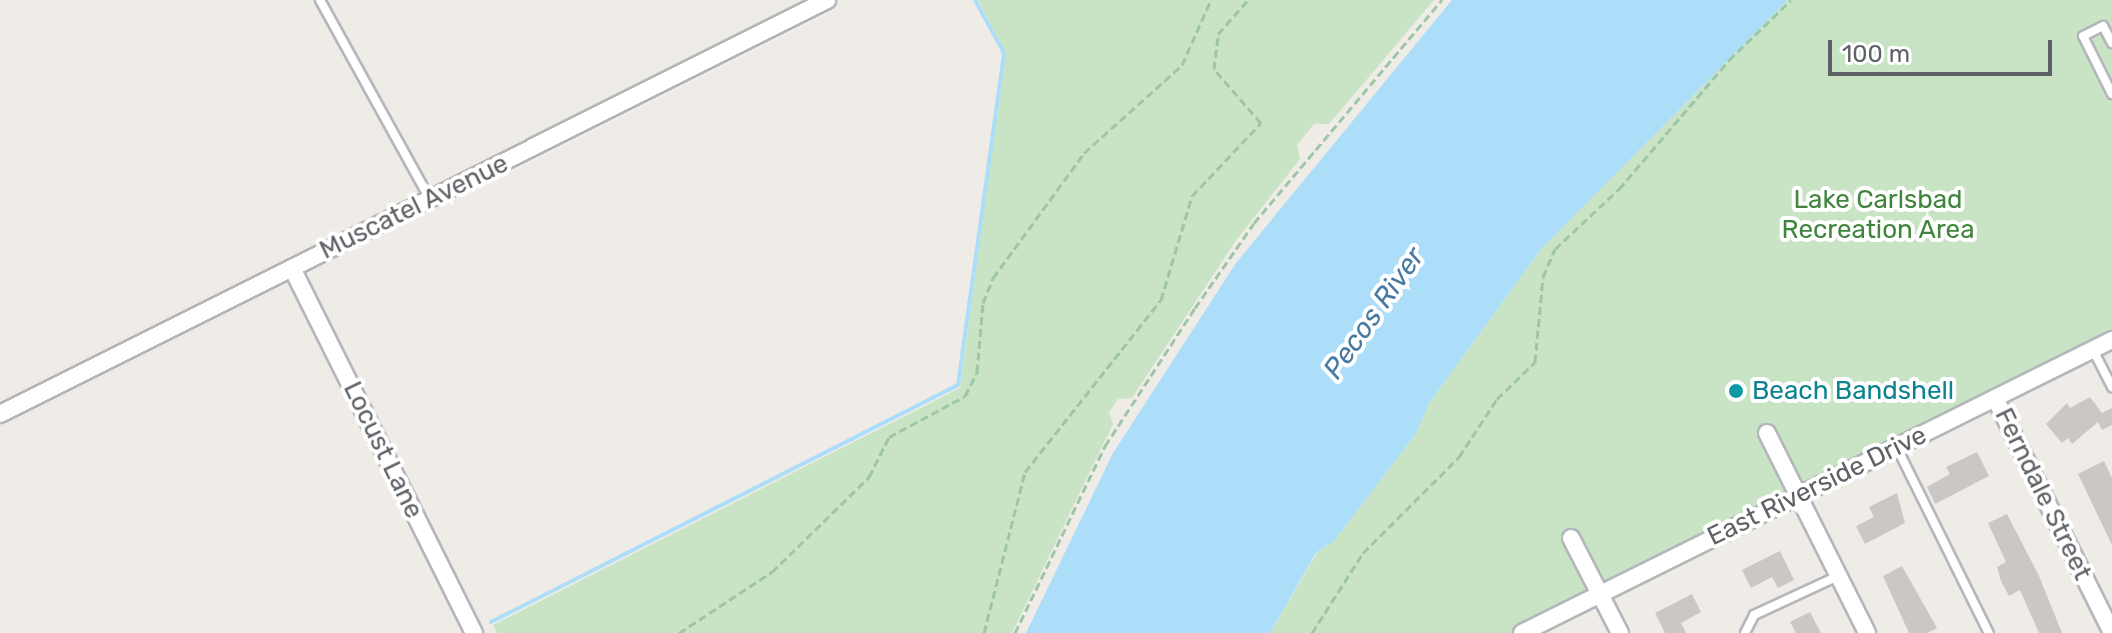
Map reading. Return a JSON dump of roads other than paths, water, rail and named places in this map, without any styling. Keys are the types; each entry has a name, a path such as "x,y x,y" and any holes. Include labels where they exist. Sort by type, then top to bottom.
{"street":[{"name":"Muscatel Avenue","path":"0,414 827,0"},
{"name":"Locust Lane","path":"292,268 474,633"},
{"name":"East Riverside Drive","path":"1522,633 2112,340"},
{"name":"Ferndale Street","path":"1995,398 2112,633"},
{"path":"1767,433 1867,633"},
{"path":"1571,538 1620,633"}],"lane":[{"path":"320,0 430,200"},
{"path":"2112,43 2103,26 2083,36 2112,94"},
{"path":"2093,350 2112,387"},
{"path":"1896,447 1989,633"},
{"path":"1745,633 1754,615 1839,576"}],"water":[{"name":"Pecos River","path":"1452,0 1788,0 1541,249 1430,402 1415,435 1334,541 1316,553 1270,633 1026,633 1113,453 1236,263"}],"waterway":[{"path":"491,622 958,385 1004,53 975,0"}],"place":[{"name":"Beach Bandshell","path":"1736,391"}],"park label":[{"name":"Lake Carlsbad Recreation Area","path":"1878,215"}]}
